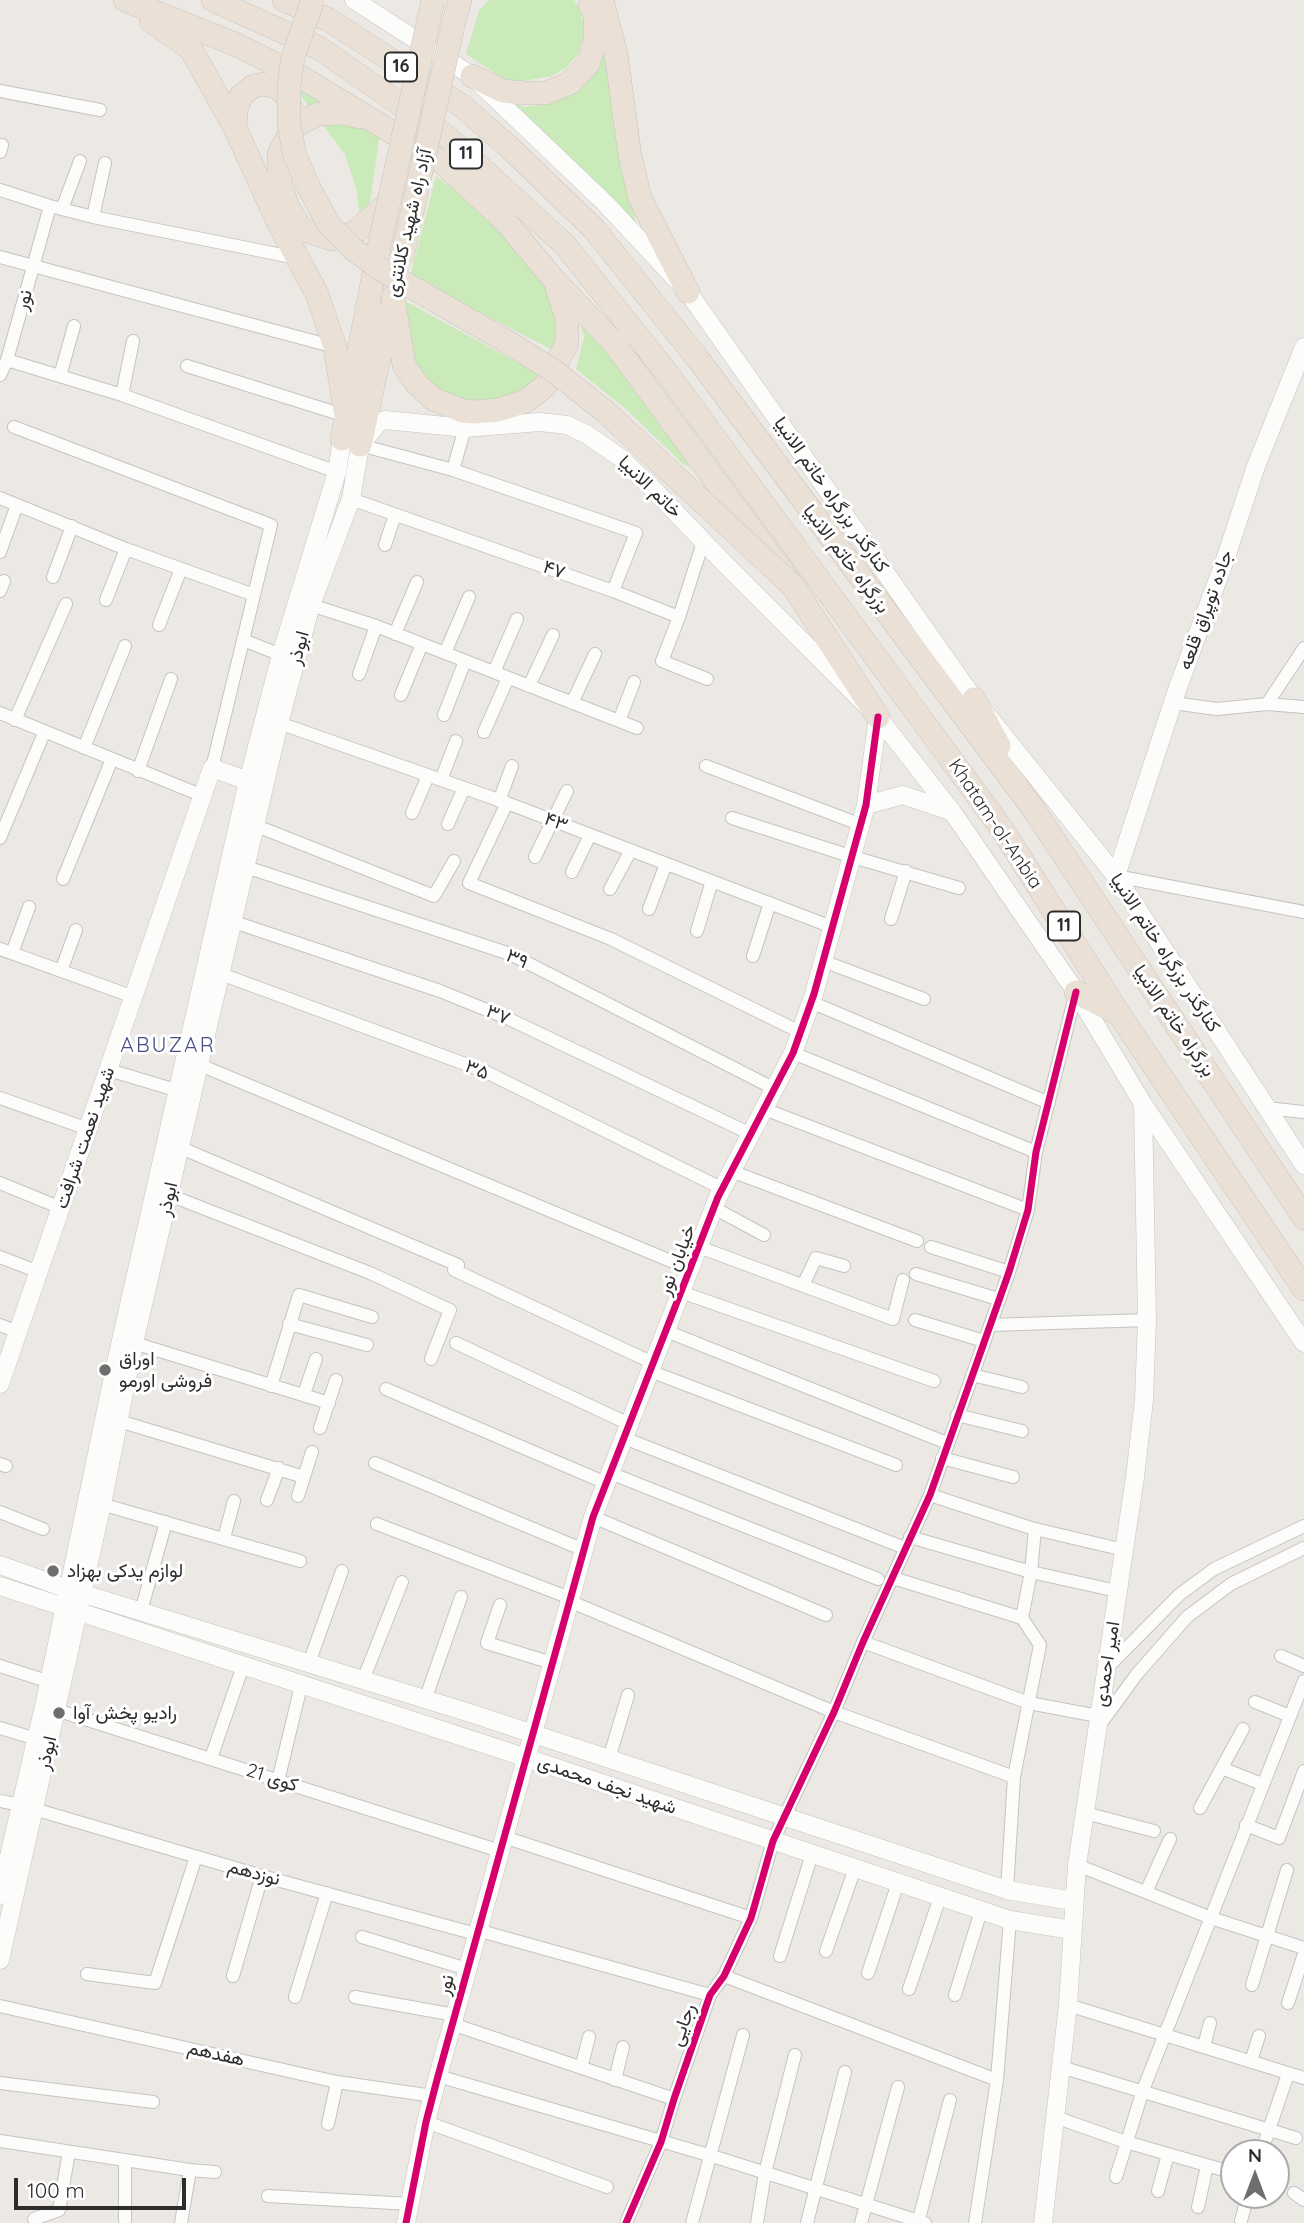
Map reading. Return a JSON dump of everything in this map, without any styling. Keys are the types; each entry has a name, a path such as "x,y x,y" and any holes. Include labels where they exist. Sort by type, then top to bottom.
{"highway":[{"path":"115,0 161,26 191,48 235,128 278,222 317,294 335,348 346,416"},
{"path":"125,0 237,45 301,77 443,163 506,222 555,281 612,342 793,586 878,717"},
{"name":"Khatam-ol-Anbia","path":"213,0 319,48 436,128 565,245 667,373 1002,828 1119,1014 1304,1289"},
{"name":"بزرگراه خاتم الانبیا","path":"284,0 329,20 462,106 594,229 691,349 1032,807 1304,1218"},
{"path":"313,0 293,57 289,85 289,125 295,156 328,223 353,249 380,269 554,371 607,413 793,586"},
{"name":"آزاد راه شهید کلانتری","path":"351,442 346,416 387,204 433,0"},
{"path":"472,76 503,91 524,93 545,93 570,83 588,64 596,42 594,13 587,0"},
{"path":"602,0 616,54 630,156 640,198 688,292"},
{"name":"آزاد راه شهید کلانتری","path":"351,442 393,297 459,7"},
{"path":"235,128 236,110 241,96 253,86 265,84 278,87 286,94 293,110 293,127 279,154 280,184 288,207 301,229 332,239 354,233 387,204"},
{"path":"293,127 318,114 342,113 373,120"},
{"path":"393,297 404,365 416,383 433,399 463,411 498,410 526,401 545,386 563,356 567,343 567,319 555,281"},
{"path":"974,699 1032,807"},
{"path":"1076,992 1119,1014"}],"main road":[{"name":"کنارگذر بزرگراه خاتم الانبیا","path":"354,0 472,76 604,203 688,292 974,699 1116,876 1304,1165"},
{"name":"جاده توپراق قلعه","path":"1116,876 1256,466 1304,346"},
{"name":"خاتم الانبیا","path":"351,442 386,420 465,428 540,422 567,425 586,434 621,458 878,717"},
{"name":"ابوذر","path":"0,1960 27,1807 56,1684 179,1091 248,781 281,655 337,472 351,442"},
{"name":"ابوذر","path":"95,1502 119,1421 124,1360 134,1343 279,723 311,605 351,499 351,442"},
{"name":"خیابان نور","path":"527,1758 593,1517 714,1208 793,1053 811,1002 866,805 878,717"},
{"path":"878,717 950,811 1076,992 1143,1104 1304,1343"},
{"path":"212,768 248,781"},
{"name":"شهید نعمت شرافت","path":"0,1384 212,768"},
{"path":"866,805 903,795 950,811"},
{"name":"امیر احمدی","path":"1043,2223 1068,2005 1077,1865 1136,1477 1144,1401 1147,1320 1143,1104"},
{"name":"شهید نجف محمدی","path":"0,1565 75,1591 534,1734 1007,1890 1073,1901"},
{"name":"شهید نجف محمدی","path":"0,1586 527,1758 981,1911 1010,1920 1072,1930"},
{"path":"301,1686 309,1663"},
{"name":"نور","path":"407,2223 426,2122 527,1758"},
{"name":"ابوذر","path":"0,1895 5,1849 27,1807"}],"street":[{"path":"0,91 100,110"},
{"name":"نور","path":"0,375 7,360 6,337 56,208 80,161"},
{"path":"93,217 105,163"},
{"path":"0,190 93,217 298,258"},
{"path":"0,257 335,348"},
{"path":"60,376 74,326"},
{"path":"122,395 132,341"},
{"path":"7,360 122,395 337,472"},
{"path":"187,366 346,416"},
{"path":"13,428 271,525 212,768"},
{"path":"453,470 465,428"},
{"path":"351,442 453,470 636,533 613,591"},
{"path":"0,498 126,549 254,595"},
{"name":"۴۷","path":"351,499 613,591 679,617"},
{"path":"0,552 17,505"},
{"path":"385,545 395,515"},
{"path":"52,577 72,526"},
{"path":"704,539 662,661 707,679"},
{"path":"106,600 126,549"},
{"path":"159,625 180,569"},
{"path":"395,634 417,582"},
{"path":"445,653 469,597"},
{"path":"15,720 66,604"},
{"path":"311,605 376,626 637,728"},
{"path":"494,672 517,619"},
{"path":"359,674 376,626"},
{"path":"529,686 553,635"},
{"path":"243,640 281,655"},
{"path":"401,695 422,644"},
{"path":"84,748 125,646"},
{"path":"1267,704 1304,648"},
{"path":"572,703 595,654"},
{"path":"444,715 465,661"},
{"path":"484,732 508,678"},
{"path":"138,771 171,679"},
{"path":"619,721 635,682"},
{"path":"1173,703 1217,709 1267,704 1304,708"},
{"path":"0,713 203,796"},
{"name":"۴۳","path":"279,723 503,802 832,927"},
{"path":"0,838 44,733"},
{"path":"440,780 456,741"},
{"path":"62,880 112,759"},
{"path":"512,766 503,802 469,883 611,939 800,1032"},
{"path":"706,766 859,824"},
{"path":"412,813 428,776"},
{"path":"448,824 464,788"},
{"path":"535,857 567,791"},
{"path":"732,818 853,858 959,888"},
{"path":"254,825 434,896 454,861"},
{"path":"572,872 590,835"},
{"path":"610,889 631,850"},
{"path":"649,909 666,864"},
{"name":"۳۹","path":"246,867 510,954 773,1088"},
{"path":"891,919 906,871"},
{"path":"1116,876 1304,912"},
{"path":"696,931 712,881"},
{"path":"753,956 771,903"},
{"path":"29,907 6,951 134,997"},
{"name":"۳۷","path":"234,922 440,991 497,1014 751,1134"},
{"path":"61,971 76,930"},
{"path":"823,961 924,999"},
{"name":"۳۵","path":"221,974 484,1072 723,1189"},
{"name":"رجایی","path":"626,2223 661,2142 710,1995 724,1976 751,1918 773,1841 834,1712 930,1494 1009,1272 1028,1210 1036,1152 1076,992"},
{"path":"811,1002 1049,1103"},
{"path":"793,1053 1036,1152"},
{"path":"200,1065 690,1269"},
{"path":"108,1070 179,1091"},
{"path":"0,1098 88,1129"},
{"path":"1266,1108 1304,1112"},
{"path":"764,1109 1028,1210"},
{"path":"181,1148 458,1265 454,1270 651,1367 896,1465"},
{"path":"732,1171 917,1241"},
{"path":"0,1184 61,1208"},
{"path":"169,1195 370,1273 450,1310 431,1359"},
{"path":"714,1208 764,1234"},
{"path":"699,1247 893,1318 903,1280"},
{"path":"930,1247 1009,1272"},
{"path":"0,1257 39,1272"},
{"path":"803,1285 816,1258 844,1266"},
{"path":"916,1274 998,1299"},
{"path":"681,1292 934,1381"},
{"path":"271,1386 299,1295 372,1317"},
{"path":"915,1320 984,1341"},
{"path":"989,1325 1147,1320"},
{"path":"289,1324 368,1345"},
{"path":"0,1325 18,1332"},
{"path":"666,1331 947,1443"},
{"path":"134,1343 329,1403"},
{"path":"456,1343 626,1431 908,1542 1118,1591"},
{"path":"304,1394 316,1359"},
{"path":"972,1375 1022,1387"},
{"path":"320,1428 337,1380"},
{"path":"386,1389 608,1478 878,1579"},
{"path":"957,1415 1022,1431"},
{"path":"119,1421 304,1477"},
{"path":"298,1496 312,1452"},
{"path":"943,1458 1013,1477"},
{"path":"375,1463 583,1550"},
{"path":"268,1500 279,1468"},
{"path":"930,1494 1035,1529 1124,1550"},
{"path":"224,1538 234,1501"},
{"path":"95,1502 300,1561"},
{"path":"0,1512 43,1529"},
{"path":"593,1517 827,1615"},
{"path":"141,1611 166,1521"},
{"path":"377,1524 570,1600 834,1712 1014,1777"},
{"path":"1107,1668 1179,1595 1214,1569 1304,1526"},
{"path":"1022,1618 1031,1572 1035,1529"},
{"path":"863,1642 1029,1703 1098,1723 1187,1617 1231,1584 1304,1548"},
{"path":"309,1663 342,1571"},
{"path":"892,1578 1022,1618 1040,1645 1014,1777 1007,1890"},
{"path":"363,1680 402,1582"},
{"path":"425,1700 461,1597"},
{"path":"500,1605 487,1643 552,1663"},
{"path":"1281,1656 1304,1665"},
{"path":"0,1666 56,1684"},
{"path":"211,1758 243,1666"},
{"path":"1115,2177 1164,2035 1303,1685"},
{"path":"278,1781 301,1686"},
{"path":"609,1759 628,1695"},
{"path":"1255,1702 1290,1716"},
{"name":"کوی 21","path":"50,1708 278,1781 751,1918"},
{"path":"0,1728 42,1741"},
{"path":"1200,1808 1224,1769 1243,1730"},
{"path":"1224,1769 1262,1784"},
{"path":"1246,1825 1279,1838 1304,1771"},
{"name":"نوزدهم","path":"0,1801 262,1876 710,1995"},
{"path":"1085,1813 1154,1831"},
{"path":"1146,1892 1170,1839"},
{"path":"780,1956 812,1854"},
{"path":"87,1974 155,1983 196,1857"},
{"path":"1077,1865 1211,1918 1304,1948"},
{"path":"826,1951 855,1868"},
{"path":"1252,1985 1287,1870"},
{"path":"233,1976 262,1876"},
{"path":"868,1973 898,1883"},
{"path":"295,1997 327,1893"},
{"path":"909,1989 940,1897"},
{"path":"955,1995 981,1911"},
{"path":"975,2223 997,2080 1010,1920"},
{"path":"362,1937 467,1969"},
{"path":"1288,2003 1304,1954"},
{"path":"724,1976 997,2080"},
{"path":"355,1997 453,2019 581,2068 674,2099"},
{"path":"1068,2005 1304,2078"},
{"name":"هفدهم","path":"0,2006 337,2082 433,2096"},
{"path":"1204,2046 1210,2023"},
{"path":"692,2223 743,2035"},
{"path":"1251,2061 1259,2036"},
{"path":"581,2068 589,2037"},
{"path":"615,2080 623,2047"},
{"path":"757,2223 765,2173 795,2055"},
{"path":"1061,2067 1296,2138"},
{"path":"807,2223 845,2071"},
{"path":"1266,2139 1287,2074"},
{"path":"438,2076 712,2156 921,2222 950,2100"},
{"path":"328,2124 337,2082"},
{"path":"0,2083 153,2102"},
{"path":"861,2223 898,2087"},
{"path":"1055,2117 1126,2143 1220,2170"},
{"path":"426,2122 607,2187"},
{"path":"0,2141 215,2172"},
{"path":"34,2219 59,2210 69,2152"},
{"path":"1158,2192 1168,2154"},
{"path":"125,2161 125,2220"},
{"path":"1198,2207 1207,2166"},
{"path":"181,2223 190,2170"},
{"path":"268,2196 411,2204"},
{"path":"1241,2221 1244,2209"}],"green space":[{"path":"489,0 574,0 583,22 583,39 577,55 566,68 552,76 518,82 501,77 466,54 479,11"},
{"path":"605,34 636,224 509,103 525,107 546,104"},
{"path":"301,89 380,134 364,243 356,188 345,154 300,95"},
{"path":"436,176 471,202 546,287 555,307 557,325 553,350 410,277"},
{"path":"405,301 544,377 535,387 478,406 437,390 409,357 402,319"},
{"path":"579,315 698,470 683,464 626,409 576,369 584,337"}],"cycle path":[{"path":"406,2223 438,2076 593,1517 718,1197 793,1053 814,994 866,805 878,717"},
{"path":"626,2223 661,2142 710,1995 724,1976 751,1918 773,1841 834,1712 930,1495 1009,1272 1028,1210 1036,1152 1076,992"}],"place":[{"name":"اوراق فروشی اورمو","path":"105,1370"},
{"name":"لوازم یدکی بهزاد","path":"53,1571"},
{"name":"رادیو پخش آوا","path":"59,1713"}],"district":[{"name":"ABUZAR","path":"168,1046"}]}
